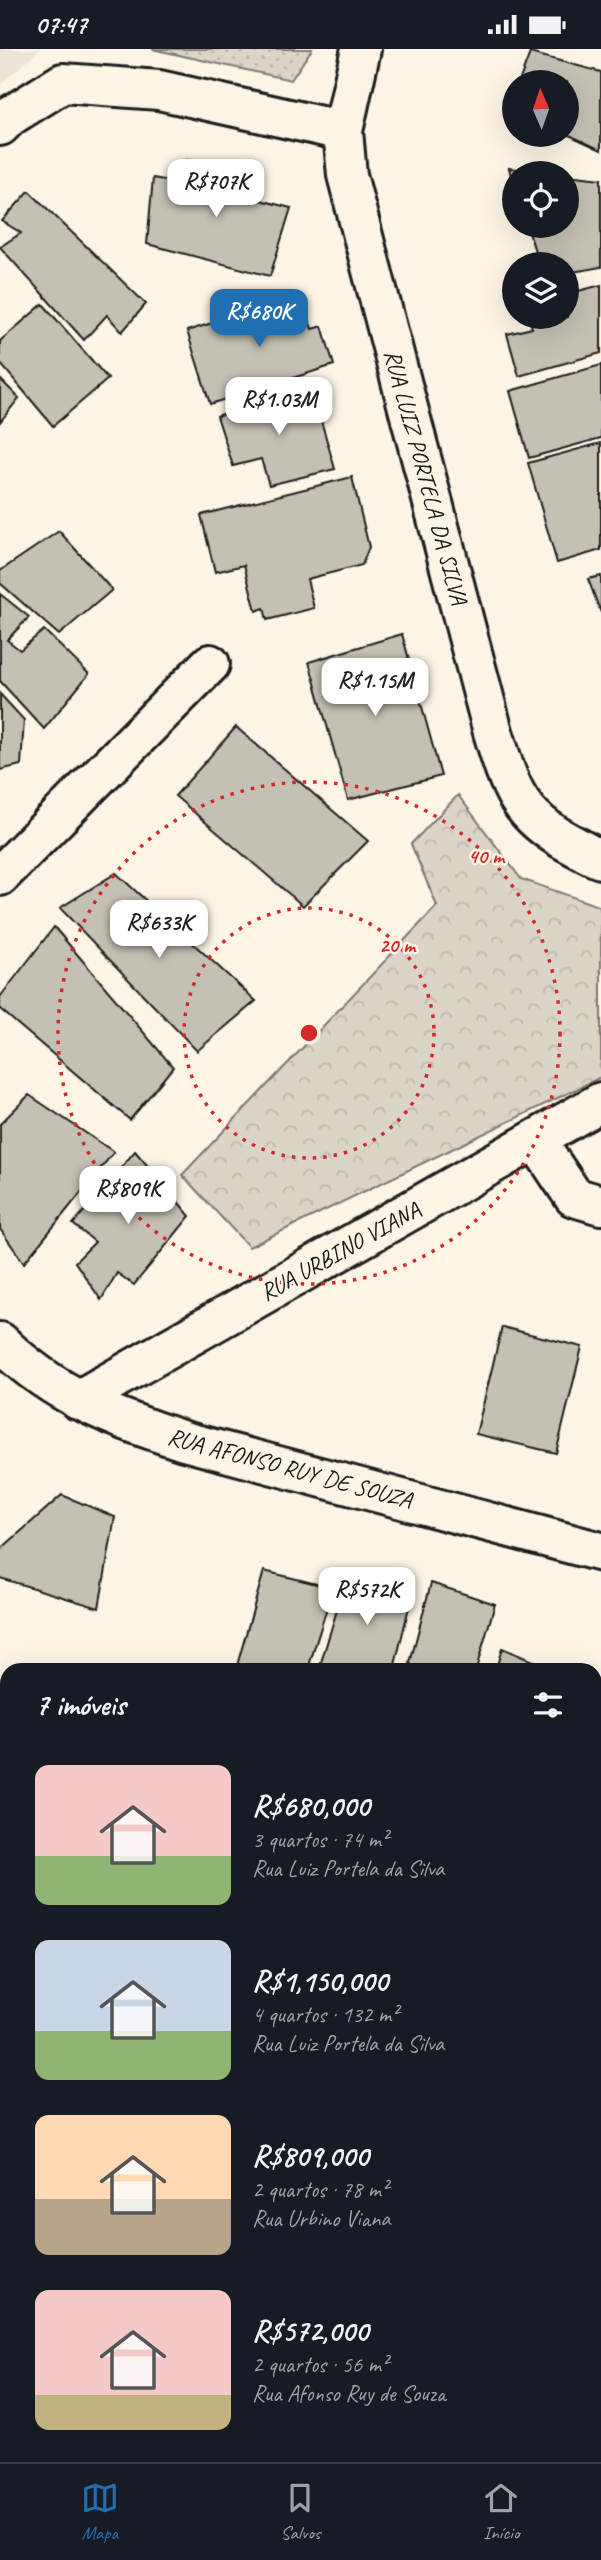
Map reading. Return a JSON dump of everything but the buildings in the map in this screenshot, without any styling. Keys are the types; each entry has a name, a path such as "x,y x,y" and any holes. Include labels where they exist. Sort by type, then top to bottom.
{"street":[{"name":"RUA LUIZ PORTELA DA SILVA","path":"361,49 343,131 350,188 507,778 527,813 555,836 601,859"},
{"path":"0,126 10,116 64,83 159,90 343,131"},
{"path":"0,876 210,664"},
{"name":"RUA URBINO VIANA","path":"78,1400 601,1102"},
{"path":"536,1140 574,1197 601,1205"},
{"name":"RUA AFONSO RUY DE SOUZA","path":"0,1342 25,1367 78,1400 127,1422 184,1441 601,1552"}],"shaded area":[{"path":"0,49 40,49 0,85"}],"green space":[{"path":"152,49 312,49 291,80"},
{"path":"458,795 521,879 601,907 601,1077 249,1247 182,1175 437,906 411,844"}]}
